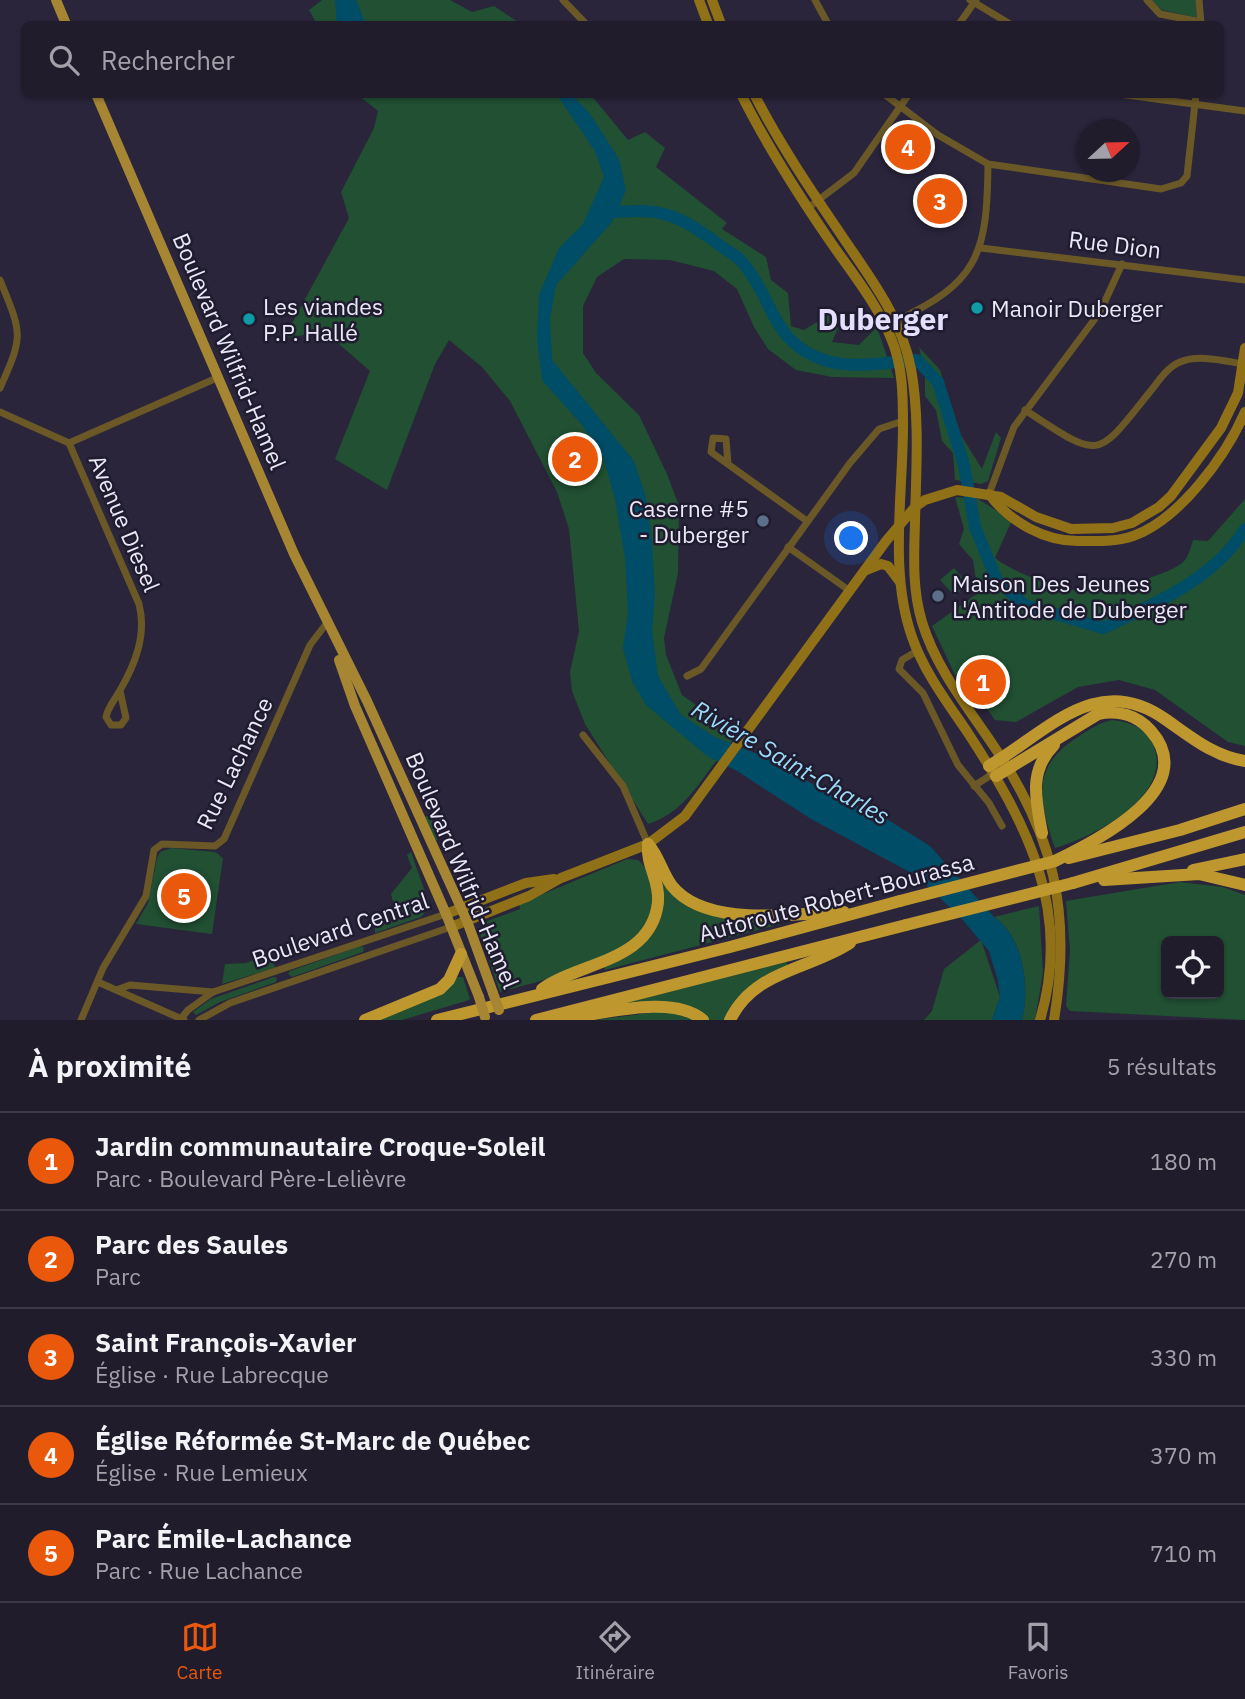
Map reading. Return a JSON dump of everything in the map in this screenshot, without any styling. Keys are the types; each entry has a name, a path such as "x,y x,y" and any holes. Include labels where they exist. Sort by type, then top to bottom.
{"highway":[{"path":"993,772 1083,706 1116,699 1145,707 1200,744 1217,753 1245,761"},
{"path":"1005,763 1105,713 1134,717 1149,729 1159,743 1163,769 1157,788 1140,809 1061,859"},
{"path":"1042,833 1035,793 1037,772 1047,752 1072,728"},
{"name":"Autoroute Robert-Bourassa","path":"437,1020 1061,859 1180,831 1245,809"},
{"name":"Autoroute Robert-Bourassa","path":"536,1020 1073,883 1245,832"},
{"path":"648,844 671,885 687,899 709,908 778,916 862,911"},
{"path":"531,997 547,986 619,955 643,935 653,919 658,903 655,880 646,859 648,844"},
{"path":"1073,883 1172,874 1245,859"},
{"path":"1172,874 1218,877 1245,885"},
{"path":"730,1020 741,1001 770,978 839,950 858,937"},
{"path":"365,1020 440,989 449,980 461,954"},
{"path":"554,1020 668,1006 688,1010 703,1020"}],"main road":[{"path":"55,0 65,21"},
{"path":"699,0 707,21"},
{"path":"712,0 720,21"},
{"name":"Boulevard Wilfrid-Hamel","path":"98,98 326,624 355,706 446,914 487,1020"},
{"path":"743,98 808,208 900,346"},
{"path":"756,98 818,201 896,320 916,428 914,583 926,635 948,680 1005,763 1042,833 1057,885 1061,965 1047,1019"},
{"name":"Boulevard Central","path":"451,927 529,896 561,878 648,844 693,809 865,570 901,523 925,499 957,490 984,493 1001,497 1036,517 1071,529 1113,528 1144,517 1171,496 1221,428 1238,393 1245,348"},
{"path":"901,587 906,375"},
{"path":"984,493 1007,514 1054,539 1068,542 1117,541 1135,536 1180,507 1232,438 1245,412"},
{"path":"865,570 881,564 897,574 918,651 930,676 993,772 1023,824 1043,886 1050,946 1047,1019"},
{"name":"Boulevard Wilfrid-Hamel","path":"326,624 367,701 467,921 502,1020"},
{"name":"Boulevard Central","path":"446,914 526,883 561,878"}],"street":[{"path":"815,0 826,21"},
{"path":"1147,0 1160,14 1192,21"},
{"path":"1199,0 1201,21"},
{"path":"566,1 583,21"},
{"path":"961,21 974,1 1005,21"},
{"path":"889,98 938,135 988,164 1161,189 1172,187 1187,176 1196,98"},
{"path":"808,208 854,173 906,98"},
{"path":"1149,98 1245,111"},
{"path":"885,326 920,309 952,286 972,264 981,248 988,164"},
{"name":"Rue Dion","path":"981,248 1245,280"},
{"path":"984,493 1007,441 1025,410 1100,312 1122,264"},
{"path":"0,281 18,325 19,340 0,388"},
{"path":"1025,410 1078,445 1090,447 1112,439 1170,368 1180,362 1203,359 1244,364"},
{"path":"69,443 219,377"},
{"name":"Avenue Diesel","path":"0,412 69,443 139,604 144,623 143,638 120,691"},
{"path":"687,676 701,669 807,521 879,429 903,421"},
{"path":"728,464 807,521"},
{"path":"788,547 850,591"},
{"name":"Rue Lachance","path":"81,1020 98,982 146,896 157,846 215,846 224,839 310,645 326,624"},
{"path":"918,651 902,660 899,669 923,693 958,765 989,803 1002,826"},
{"path":"583,735 623,786 648,844"},
{"path":"974,786 993,772"},
{"name":"Boulevard Central","path":"182,1019 188,1010 214,992 446,914"},
{"name":"Boulevard Central","path":"199,1020 218,1007 451,927"},
{"path":"366,941 371,955"},
{"path":"281,971 285,983"},
{"path":"98,982 182,1019"},
{"path":"119,989 130,985 214,992"}],"green space":[{"path":"322,0 450,0 472,12 494,6 516,21 315,21 309,10"},
{"path":"1151,0 1196,0 1197,18 1162,10"},
{"path":"362,98 593,98 628,140 645,132 665,148 656,167 727,223 722,229 766,257 771,280 788,293 791,326 804,330 830,314 840,324 832,342 859,345 877,327 894,378 832,377 796,370 768,349 754,327 737,289 714,271 670,260 624,259 597,277 583,306 583,353 596,373 639,415 679,506 678,573 664,638 666,655 682,695 737,734 729,745 714,739 680,717 657,676 650,632 654,595 644,497 632,462 550,361 546,319 555,284 617,207 562,249 540,295 539,340 544,379 585,425 605,457 618,500 628,559 630,615 625,648 634,679 649,704 717,760 679,806 648,824 585,724 572,691 570,672 579,631 569,529 557,492 510,401 482,367 449,340 435,364 387,490 335,459 370,371 325,332 284,338 349,218 341,192 374,128 378,111"},
{"path":"919,347 940,370 961,435 982,469 996,432 1001,438 988,481 981,484 955,480 953,453 942,441 936,410 925,396 925,374"},
{"path":"955,497 978,499 1012,520 995,558 1039,580 1077,591 1109,588 1139,581 1178,566 1185,560 1193,540 1208,541 1245,499 1245,746 1228,742 1155,690 1119,680 1078,687 1016,722 995,720 973,689 955,675 932,626 978,593 973,560 959,544 964,529"},
{"path":"954,568 968,584 955,596 940,580"},
{"path":"1112,720 1138,727 1151,740 1157,765 1152,782 1141,798 1126,812 1089,835 1055,848 1043,800 1045,773 1063,748 1090,729"},
{"path":"429,815 444,820 449,826 436,841 425,817"},
{"path":"171,848 215,852 223,858 212,934 136,924 148,903 157,858 160,852"},
{"path":"411,852 430,906 421,917 375,933 375,927 398,919 391,894 412,868 407,855"},
{"path":"627,859 641,863 652,889 652,911 641,930 622,946 598,960 544,980 500,992 480,934 482,923 520,909 519,904"},
{"path":"662,879 674,895 780,920 781,924 605,970 604,966 646,937"},
{"path":"1180,882 1223,887 1245,895 1245,1020 1070,1011 1066,1006 1070,950 1066,901"},
{"path":"1039,906 1043,973 1035,1020 1022,1020 1025,979 1022,964 1012,937 994,917"},
{"path":"981,940 1000,997 992,1020 924,1020 932,1011 944,969"},
{"path":"361,946 364,948 363,952 292,977 288,974 290,971"},
{"path":"265,956 273,961 275,968 222,984 225,964 246,963"},
{"path":"786,962 788,965 726,1020 708,1020 617,1004"},
{"path":"457,977 463,977 470,999 402,1020 374,1020"},
{"path":"277,978 276,982 220,1002 196,1015 193,1012 211,999"},
{"path":"673,1010 697,1020 594,1020"}],"water":[{"path":"335,0 353,0 349,6 357,21 337,21"},
{"name":"Rivière Saint-Charles","path":"559,98 575,98 590,114 619,159 626,190 612,222 556,285 550,319 552,360 634,461 646,497 652,542 655,595 652,631 658,676 681,715 715,737 770,759 833,796 885,818 930,846 1012,937 1025,979 1022,1020 992,1020 1000,997 989,951 961,918 917,876 811,819 737,771 707,756 646,705 632,681 623,648 628,612 625,558 615,499 603,457 582,425 542,380 537,340 539,295 559,248 583,224 604,177 595,151"}],"waterway":[{"name":"Rivière Saint-Charles","path":"350,0 358,21"},
{"path":"599,213 635,211 662,214 675,217 701,232 740,260 753,277 784,332 808,353 827,361 849,364 917,360 938,382 964,465 975,527 997,581 1025,605 1103,628 1163,599 1200,576 1232,547 1245,529"}],"place":[{"name":"Église Réformée St-Marc de Québec","path":"908,147"},
{"name":"Saint François-Xavier","path":"940,201"},
{"name":"Manoir Duberger","path":"977,308"},
{"name":"Les viandes P.P. Hallé","path":"249,319"},
{"name":"Parc des Saules","path":"575,459"},
{"name":"Caserne #5 - Duberger","path":"763,521"},
{"name":"Maison Des Jeunes L'Antitode de Duberger","path":"938,596"},
{"name":"Jardin communautaire Croque-Soleil","path":"983,682"},
{"name":"Parc Émile-Lachance","path":"184,896"}],"district":[{"name":"Duberger","path":"883,318"}]}
